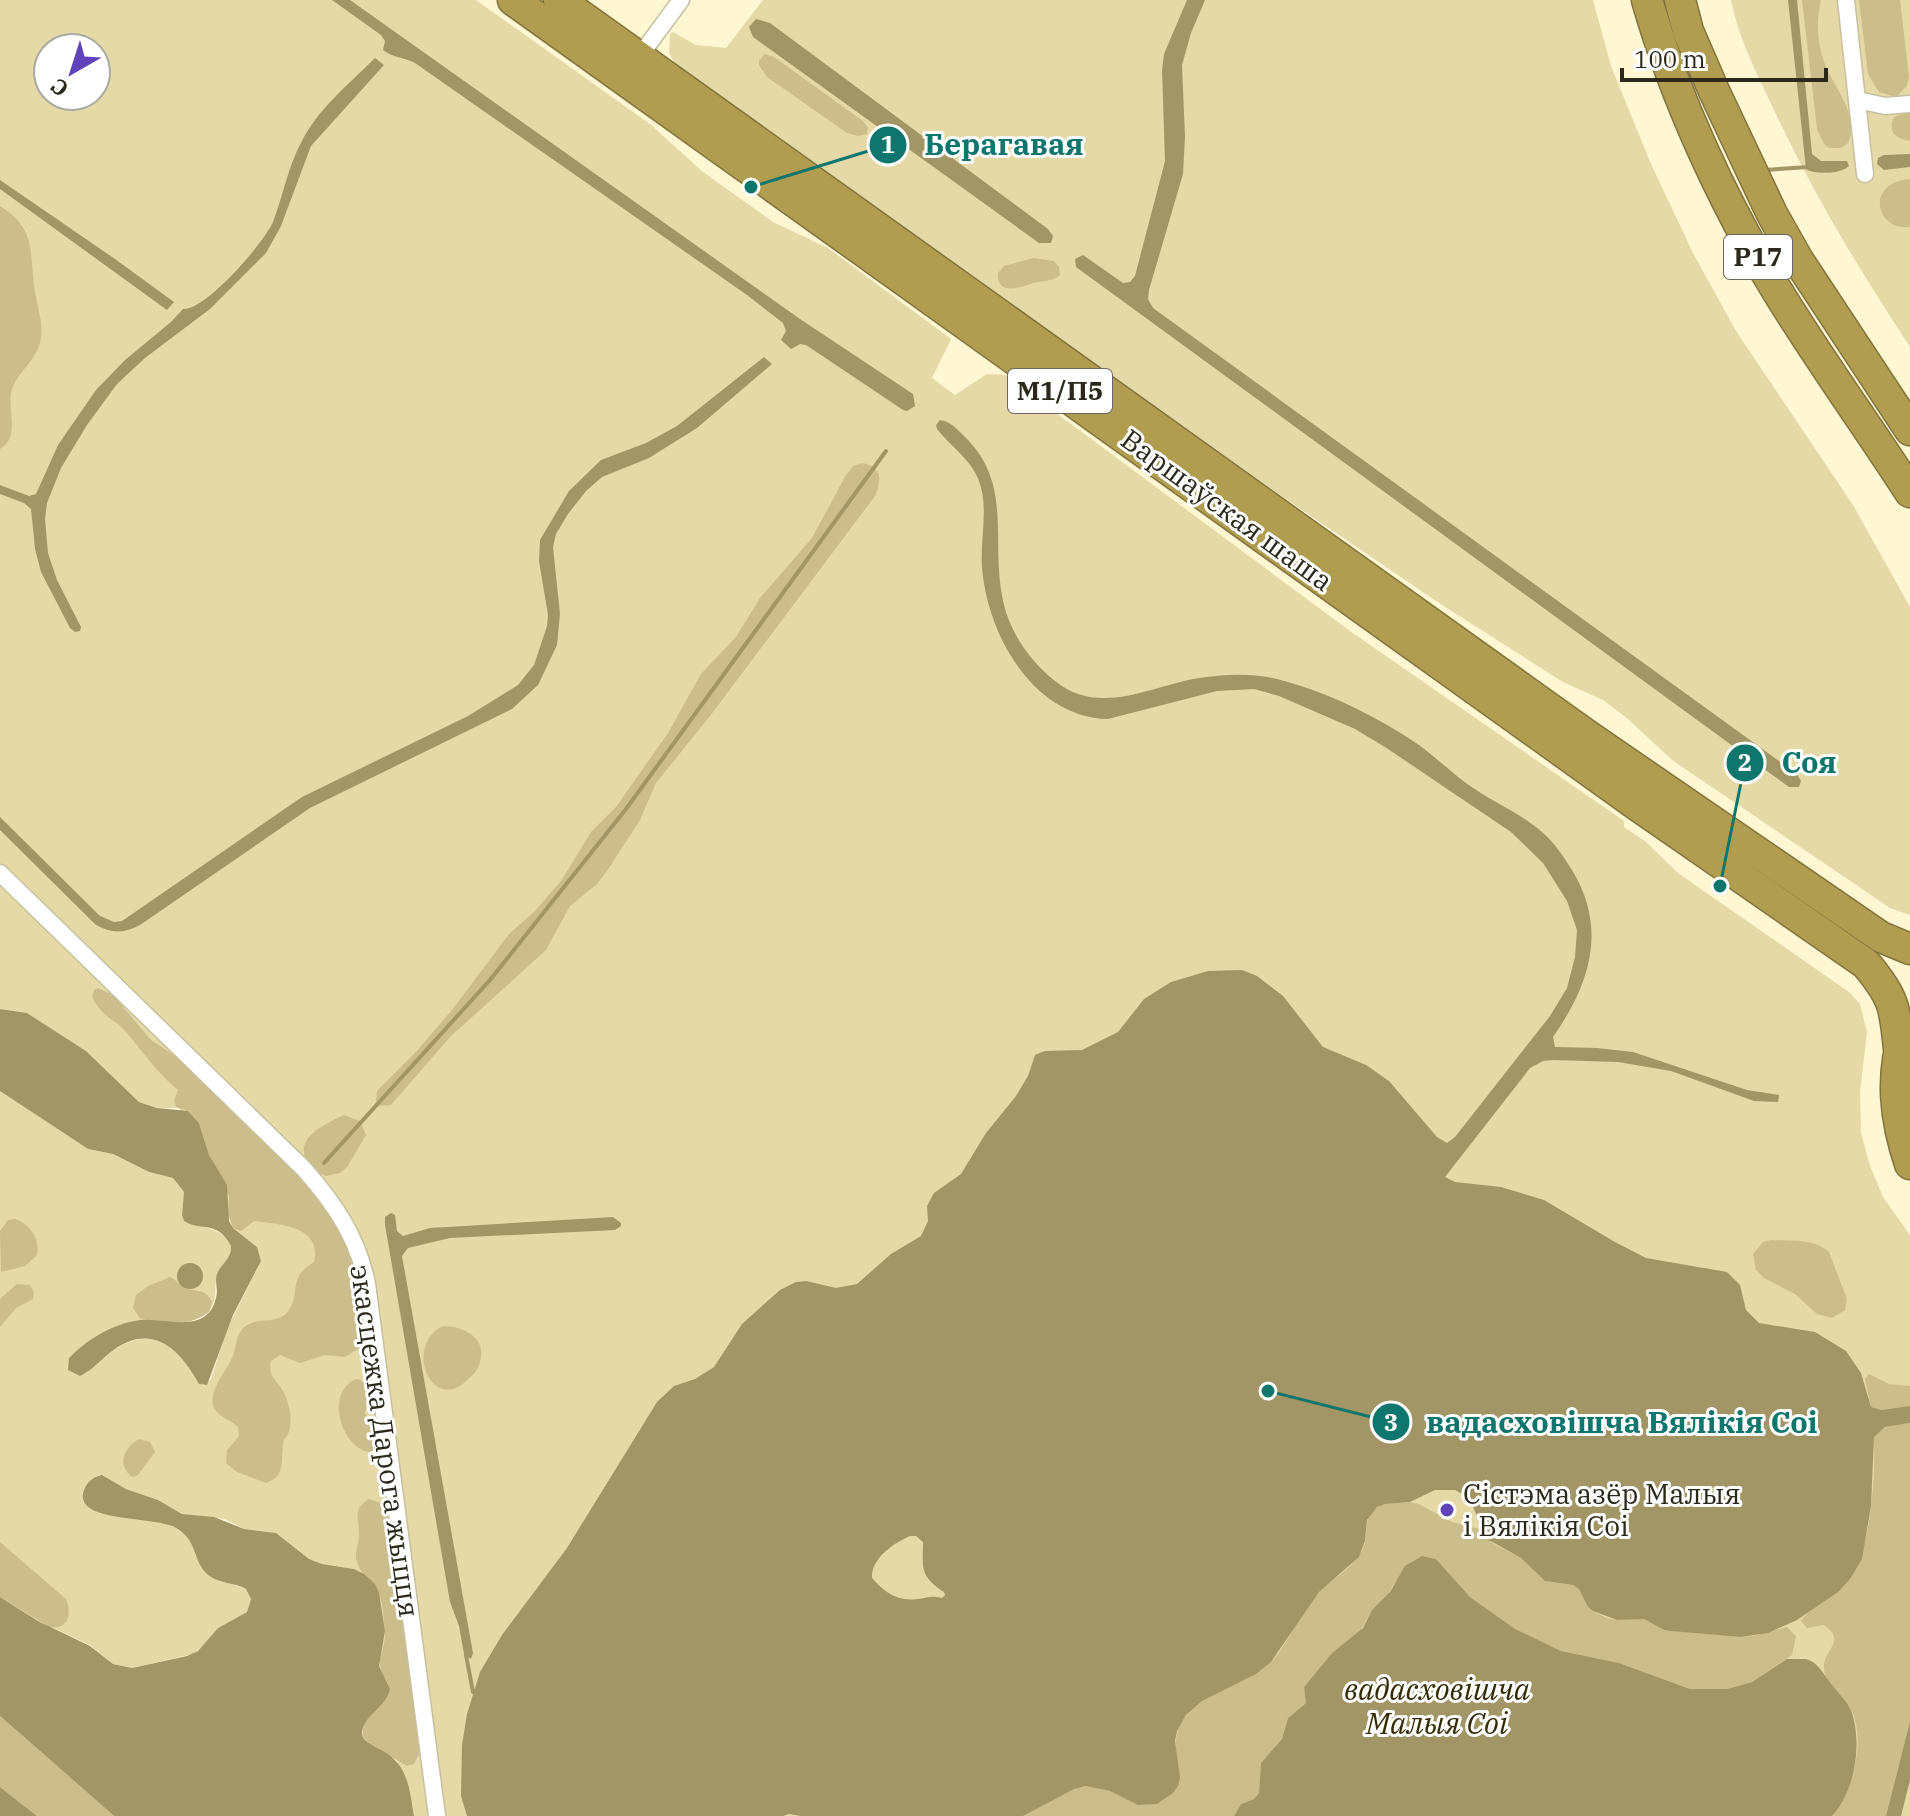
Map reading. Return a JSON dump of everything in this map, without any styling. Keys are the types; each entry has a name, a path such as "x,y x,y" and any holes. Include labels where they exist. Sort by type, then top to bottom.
{"highway":[{"name":"Варшаўская шаша","path":"513,0 631,68 1588,736 1881,937 1910,949"},
{"name":"Варшаўская шаша","path":"559,0 631,68 1637,805 1866,964 1887,988 1895,1007 1899,1049"},
{"name":"Р17","path":"1647,0 1672,73 1737,219 1775,288 1910,492"},
{"name":"Р17","path":"1680,0 1688,31 1772,214 1798,260 1910,430"},
{"name":"Варшаўская шаша","path":"1910,1017 1899,1049 1894,1088 1898,1126 1910,1164"}],"street":[{"path":"631,68 681,0"},
{"path":"1846,0 1865,174"},
{"path":"1858,100 1885,106 1910,104"},
{"name":"экасцежка Дарога жыцця","path":"0,873 304,1169 327,1194 356,1243 367,1284 437,1816"}],"shaded area":[{"path":"0,0 476,0 650,124 703,172 773,222 828,248 951,339 932,378 955,395 987,374 1005,375 1350,631 1624,821 1624,827 1645,841 1678,873 1849,992 1860,1004 1867,1032 1860,1092 1861,1133 1883,1197 1910,1235 1910,1816 414,1816 406,1778 397,1761 354,1569 308,1559 276,1533 244,1529 225,1519 182,1514 102,1475 151,1520 169,1524 185,1534 195,1548 204,1571 210,1576 246,1589 251,1599 247,1612 218,1628 193,1654 132,1668 113,1664 90,1645 38,1621 0,1597 0,1091 88,1149 113,1154 149,1172 173,1178 184,1192 184,1221 222,1234 231,1246 230,1255 217,1275 214,1301 209,1312 152,1319 101,1335 69,1358 85,1374 122,1346 146,1339 172,1348 204,1386 211,1379 227,1329 261,1261 257,1247 233,1228 179,1108 157,1108 139,1102 86,1051 27,1013 0,1009"},
{"path":"763,0 1593,0 1611,66 1651,164 1694,255 1736,331 1853,505 1910,607 1910,915 1890,908 1672,760 1603,700 1563,682 1439,603 1118,385 678,69 669,53 670,34 673,32 696,45 726,48"},
{"path":"1731,0 1910,0 1910,347 1854,259 1804,170 1749,55"},
{"path":"1802,0 1821,0 1818,31 1822,54 1851,122 1848,143 1841,148 1829,148 1817,129"},
{"path":"1859,0 1900,0 1909,77 1907,86 1896,97 1879,92 1868,74"},
{"path":"765,54 774,57 863,121 868,128 867,134 858,136 847,133 767,77 759,65"},
{"path":"1910,111 1910,141 1897,136 1892,127 1894,117"},
{"path":"1910,179 1910,227 1899,227 1883,215 1881,197 1895,182"},
{"path":"0,206 20,222 29,241 41,338 36,352 13,386 10,438 0,449"},
{"path":"1034,258 1054,261 1060,275 1016,288 1001,285 998,273 1004,266"},
{"path":"862,463 873,467 879,475 875,496 656,783 640,820 607,871 597,884 570,906 546,950 450,1037 391,1105 380,1106 376,1101 377,1091 452,1010 509,934 534,912 561,881 591,832 616,807 668,733 701,674 736,637 760,598 812,538 846,475 853,466"},
{"path":"98,988 113,995 151,1040 183,1061 316,1193 349,1250 358,1281 364,1340 360,1348 345,1357 325,1355 300,1363 280,1355 271,1361 272,1376 285,1395 291,1420 279,1473 266,1483 237,1472 226,1463 227,1450 239,1436 238,1427 216,1411 213,1397 244,1327 254,1322 280,1318 289,1310 298,1278 314,1262 312,1240 296,1229 254,1221 241,1231 233,1228 228,1213 229,1196 209,1155 199,1123 188,1111 176,1107 174,1100 178,1090 157,1070 123,1028 96,1005 92,997"},
{"path":"344,1115 360,1121 366,1135 347,1167 340,1173 326,1176 314,1169 306,1159 305,1144 314,1132"},
{"path":"15,1219 33,1233 37,1255 25,1266 1,1272 0,1231 8,1220"},
{"path":"1763,1242 1809,1242 1829,1252 1847,1299 1845,1310 1832,1318 1817,1314 1795,1294 1764,1278 1756,1270 1753,1254"},
{"path":"170,1277 186,1288 206,1294 212,1302 209,1312 193,1320 176,1323 140,1318 133,1308 136,1295"},
{"path":"17,1284 30,1285 34,1292 33,1299 16,1308 0,1327 0,1299"},
{"path":"443,1326 466,1331 480,1346 479,1365 474,1373 453,1389 442,1389 433,1383 424,1360 425,1347 431,1335"},
{"path":"1869,1374 1889,1384 1910,1386 1910,1406 1881,1410 1871,1407 1865,1379"},
{"path":"356,1379 369,1389 365,1413 377,1442 369,1452 351,1441 340,1419 341,1396 346,1386"},
{"path":"1910,1423 1910,1721 1886,1816 1832,1816 1852,1777 1858,1746 1857,1731 1848,1704 1825,1673 1824,1662 1834,1636 1824,1625 1807,1628 1801,1621 1847,1581 1862,1553 1873,1491 1874,1437 1885,1427"},
{"path":"139,1439 150,1442 155,1452 138,1475 132,1477 123,1462 129,1447"},
{"path":"369,1499 384,1504 391,1518 420,1752 414,1764 407,1766 371,1745 362,1736 364,1722 388,1683 380,1664 385,1636 382,1604 356,1559 358,1511"},
{"path":"1410,1502 1452,1522 1479,1529 1494,1544 1521,1558 1545,1581 1573,1585 1579,1589 1593,1611 1607,1618 1644,1619 1664,1630 1741,1637 1787,1627 1796,1636 1792,1655 1752,1682 1727,1689 1690,1689 1619,1663 1561,1651 1514,1629 1470,1597 1436,1559 1422,1556 1372,1610 1359,1633 1332,1653 1304,1687 1306,1703 1288,1718 1282,1739 1261,1763 1259,1793 1254,1799 1241,1804 1234,1816 1023,1816 1062,1793 1079,1787 1100,1787 1133,1797 1155,1799 1178,1786 1176,1744 1183,1720 1204,1700 1268,1665 1313,1599 1359,1555 1365,1544 1368,1518 1375,1509 1387,1504"},
{"path":"0,1542 66,1599 69,1615 65,1623 50,1627 0,1597"},
{"path":"0,1716 114,1816 37,1816 0,1787"}],"water":[{"path":"332,0 350,0 800,319 913,394 915,406 903,410 806,345 800,344 791,349 781,340 786,331 783,323 747,295 415,63 383,50 385,41 381,35"},
{"path":"1187,0 1205,0 1182,65 1183,174 1149,290 1148,299 1153,308 1797,774 1801,781 1799,787 1789,787 1076,267 1075,259 1083,255 1123,283 1130,282 1135,276 1165,161 1164,54"},
{"path":"1788,0 1797,0 1812,154 1821,161 1847,161 1849,166 1840,171 1821,173 1806,169"},
{"path":"756,19 770,23 1048,229 1053,236 1051,243 1039,243 753,37 749,27"},
{"path":"375,58 384,65 311,146 281,226 266,253 210,309 145,358 117,384 61,468 47,503 45,519 48,553 57,580 81,627 80,631 75,632 41,572 31,509 0,494 0,485 29,496 36,494 58,445 96,390 183,309 193,307 219,288 246,259 273,222 293,161 309,129 335,97"},
{"path":"1910,154 1910,167 1884,170 1877,164 1878,158 1884,155"},
{"path":"0,180 174,302 167,310 0,189"},
{"path":"764,357 772,364 697,428 649,458 602,477 568,514 556,534 553,547 560,614 557,645 538,685 512,709 310,808 129,930 113,931 96,925 0,830 0,817 100,916 114,922 122,921 302,797 468,716 518,685 534,665 548,615 539,561 540,540 569,491 601,460 646,443 677,426"},
{"path":"940,420 956,428 979,454 989,473 995,493 1000,578 1006,613 1022,646 1055,681 1072,692 1107,698 1199,678 1258,676 1314,690 1386,725 1419,745 1475,789 1533,825 1550,840 1572,870 1589,914 1592,935 1590,956 1577,997 1553,1037 1555,1047 1633,1052 1747,1090 1779,1095 1778,1102 1754,1101 1671,1071 1618,1062 1543,1061 1530,1068 1445,1177 1455,1182 1501,1187 1544,1200 1646,1258 1727,1272 1740,1285 1746,1310 1759,1323 1815,1332 1846,1351 1861,1373 1871,1407 1881,1410 1910,1406 1910,1423 1885,1427 1874,1437 1871,1506 1862,1559 1838,1592 1797,1620 1768,1633 1741,1637 1664,1630 1644,1619 1617,1620 1593,1611 1573,1585 1545,1581 1521,1558 1489,1540 1468,1497 1455,1490 1435,1490 1410,1502 1377,1507 1367,1520 1365,1541 1359,1557 1319,1592 1271,1662 1256,1674 1202,1701 1186,1715 1175,1741 1180,1778 1178,1786 1157,1804 1138,1805 1110,1791 1086,1786 1074,1789 1023,1816 467,1816 461,1796 462,1745 467,1714 480,1672 502,1635 567,1548 657,1402 674,1386 695,1379 714,1367 742,1324 780,1290 806,1281 836,1288 857,1284 891,1254 921,1236 928,1221 927,1206 934,1193 961,1174 986,1133 1016,1096 1028,1076 1035,1055 1045,1051 1082,1050 1118,1032 1144,999 1171,982 1208,971 1242,970 1257,976 1283,996 1323,1047 1366,1065 1389,1081 1437,1137 1447,1143 1455,1137 1550,1016 1567,988 1575,957 1577,930 1567,901 1543,863 1511,832 1355,729 1279,696 1254,689 1217,691 1108,719 1081,715 1057,704 1036,687 1018,667 993,618 982,567 984,523 979,481 971,466 942,436 936,425","holes":["916,1536 923,1542 926,1576 944,1592 942,1598 910,1600 898,1597 887,1592 872,1578 875,1564 885,1552 904,1539"]},
{"path":"0,1009 27,1013 86,1051 139,1102 157,1108 188,1111 199,1123 209,1155 227,1185 229,1221 233,1228 257,1247 261,1261 233,1315 207,1385 199,1384 174,1351 154,1340 129,1342 80,1376 68,1370 69,1358 76,1351 101,1333 120,1325 140,1320 195,1321 204,1317 216,1298 217,1274 229,1256 231,1246 220,1232 184,1221 184,1192 173,1178 149,1172 113,1154 88,1149 0,1091"},
{"path":"391,1213 395,1215 397,1231 403,1236 430,1228 613,1217 621,1223 615,1230 450,1238 408,1248 402,1256 473,1653 471,1659 464,1654 459,1626 450,1602 385,1225 385,1217"},
{"path":"190,1263 199,1267 203,1276 199,1285 190,1289 181,1285 177,1276 181,1267"},
{"path":"102,1475 182,1514 214,1517 244,1529 276,1533 309,1559 354,1569 375,1584 385,1631 379,1666 390,1689 384,1702 365,1723 362,1736 401,1767 408,1782 414,1816 114,1816 0,1716 0,1597 38,1621 90,1646 113,1664 132,1668 198,1651 218,1628 247,1612 251,1599 246,1589 206,1573 188,1538 176,1528 102,1514 90,1508 84,1501 84,1490 91,1480"},
{"name":"вадасховішча Малыя Соі","path":"1422,1556 1436,1559 1470,1597 1515,1629 1561,1651 1619,1663 1690,1689 1727,1689 1752,1682 1787,1659 1813,1662 1847,1704 1855,1723 1855,1766 1840,1806 1832,1816 1234,1816 1241,1804 1254,1799 1259,1793 1261,1763 1282,1739 1288,1718 1306,1703 1304,1687 1332,1653 1363,1628 1372,1610 1390,1592 1405,1566"},
{"path":"1910,1721 1910,1780 1901,1816 1886,1816"},
{"path":"0,1787 37,1816 0,1816"}],"waterway":[{"path":"1765,170 1808,167"},
{"path":"324,1163 490,980 626,809 886,451"},
{"path":"466,1655 473,1692"}],"place":[{"name":"Берагавая","path":"751,187"},
{"name":"Соя","path":"1720,886"},
{"name":"вадасховішча Вялікія Соі","path":"1268,1391"},
{"name":"Сістэма азёр Малыя і Вялікія Соі","path":"1447,1510"}]}
